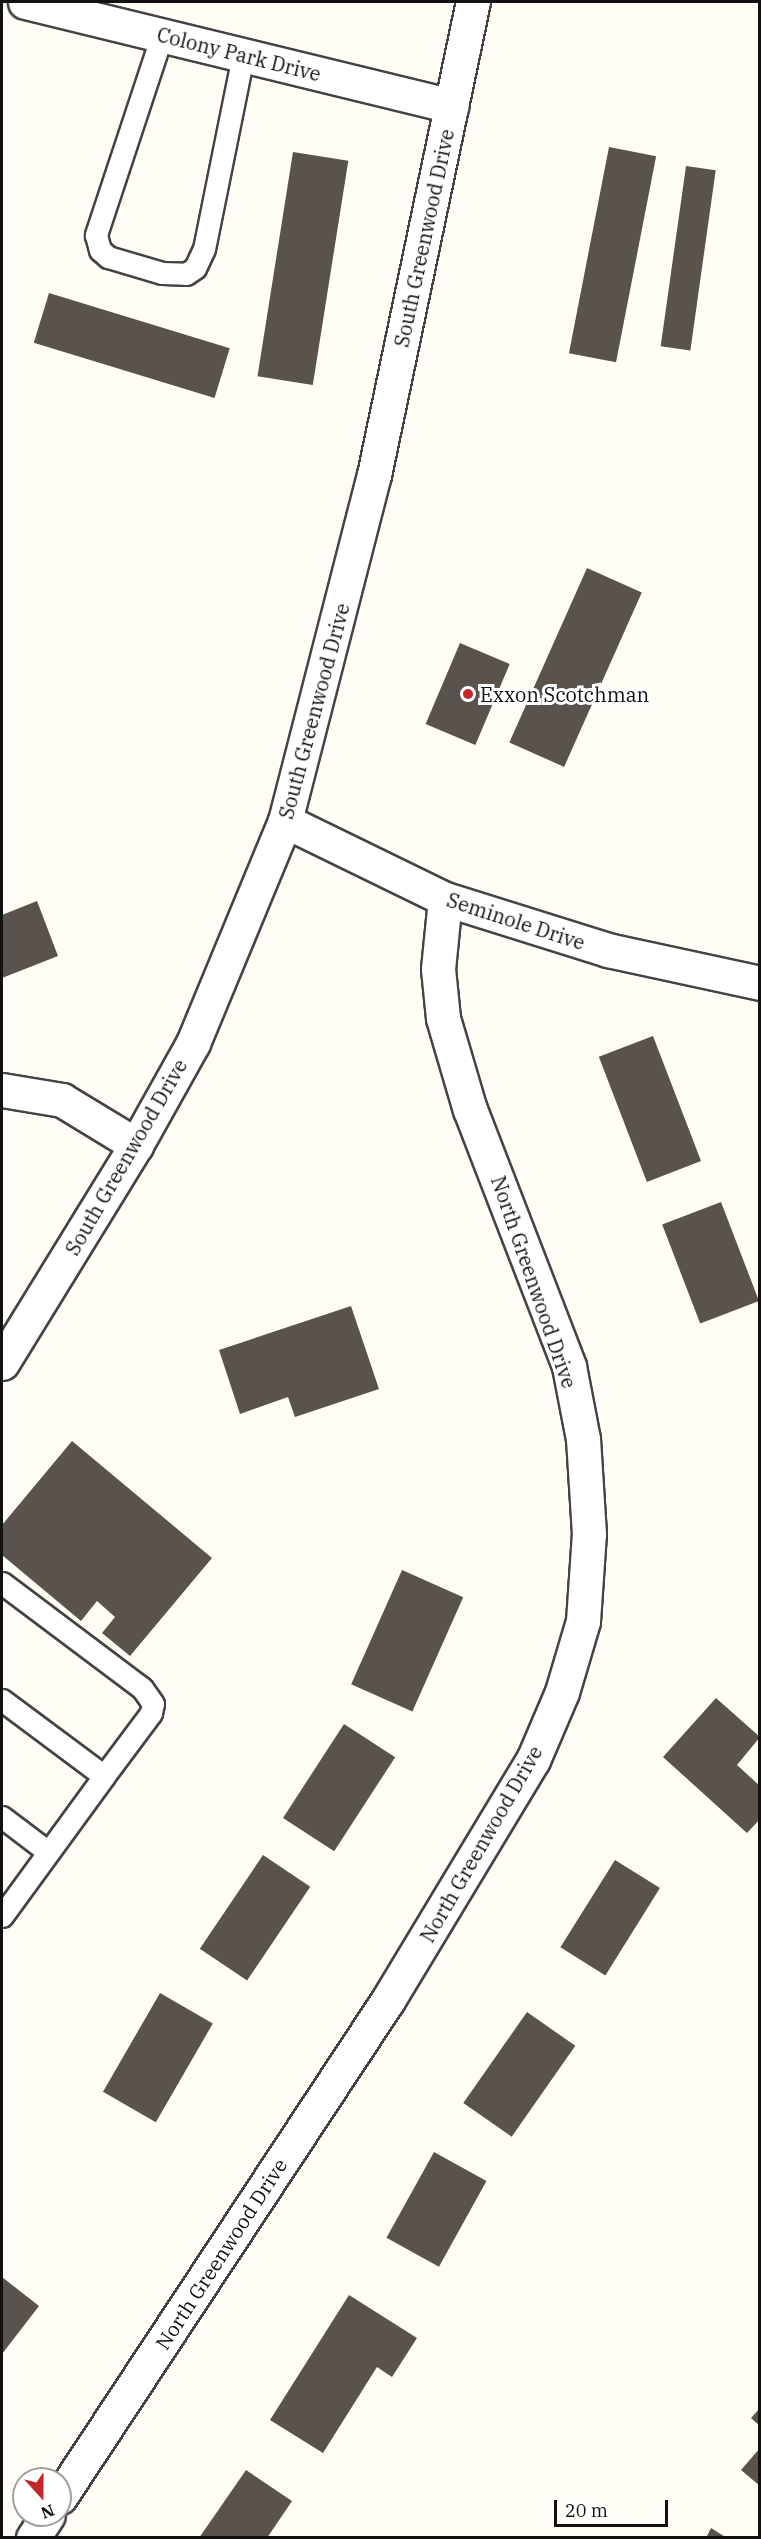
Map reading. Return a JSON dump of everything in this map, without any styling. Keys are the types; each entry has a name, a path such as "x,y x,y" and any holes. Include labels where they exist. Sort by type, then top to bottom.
{"street":[{"name":"Colony Park Drive","path":"26,2 452,106"},
{"name":"South Greenwood Drive","path":"2,1363 136,1145 192,1043 285,821 374,475 473,2"},
{"name":"Seminole Drive","path":"285,821 446,899 608,950 759,983"},
{"name":"North Greenwood Drive","path":"72,2479 388,2000 533,1760 562,1692 583,1621 589,1534 583,1438 568,1366 502,1187 470,1110 443,1018 438,969 446,899"},
{"path":"2,1090 62,1100 136,1145"}],"lane":[{"path":"162,35 96,235 100,250 108,257 162,273 186,274 195,268 204,249 243,55"},
{"path":"2,1583 152,1697 151,1713 47,1851 2,1916"},
{"path":"2,1700 104,1776"},
{"path":"2,1817 47,1851"}],"building":[{"path":"609,147 656,156 616,362 569,353"},
{"path":"293,152 348,161 313,385 257,376"},
{"path":"686,166 716,170 690,350 661,346"},
{"path":"49,293 230,348 215,398 34,343"},
{"path":"587,568 642,592 564,767 509,742"},
{"name":"Exxon Scotchman","path":"460,643 510,664 475,745 426,724"},
{"path":"37,901 58,956 2,978 2,915"},
{"path":"653,1036 701,1161 647,1182 599,1057"},
{"path":"721,1202 759,1301 700,1324 662,1225"},
{"path":"351,1306 379,1389 295,1417 288,1397 240,1414 219,1350"},
{"path":"72,1441 212,1558 130,1656 102,1633 115,1617 97,1601 81,1621 2,1555 2,1525"},
{"path":"402,1570 463,1597 412,1711 351,1684"},
{"path":"716,1698 760,1737 737,1765 760,1786 760,1819 747,1833 663,1757"},
{"path":"344,1724 395,1757 334,1851 283,1818"},
{"path":"263,1855 310,1887 247,1981 200,1949"},
{"path":"615,1860 660,1888 605,1975 560,1947"},
{"path":"160,1993 213,2024 156,2122 103,2092"},
{"path":"527,2012 575,2046 512,2137 463,2103"},
{"path":"434,2152 486,2181 439,2267 386,2238"},
{"path":"2,2277 39,2306 2,2354"},
{"path":"349,2295 417,2338 392,2377 377,2367 323,2453 270,2420"},
{"path":"760,2408 760,2426 751,2418"},
{"path":"760,2448 760,2486 741,2470"},
{"path":"246,2470 292,2501 267,2538 199,2538"},
{"path":"711,2528 727,2538 706,2538"}],"place":[{"name":"Exxon Scotchman","path":"468,694"}]}
